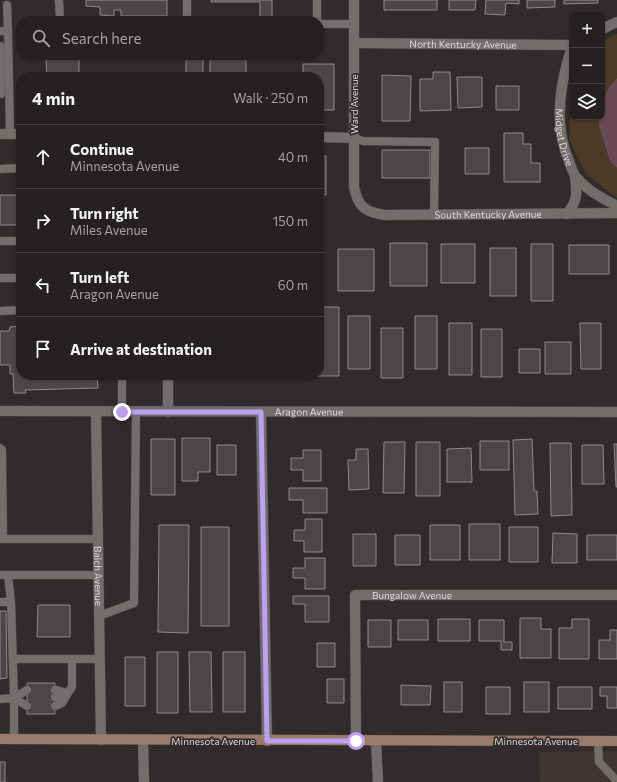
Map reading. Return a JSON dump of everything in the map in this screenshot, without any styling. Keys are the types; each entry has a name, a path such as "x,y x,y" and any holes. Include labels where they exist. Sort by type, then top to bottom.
{"street":[{"name":"Ward Avenue","path":"354,0 354,187 356,196 361,206"},
{"path":"605,28 617,22"},
{"name":"North Kentucky Avenue","path":"354,43 569,46"},
{"name":"Midget Drive","path":"571,48 563,74 560,116 563,148 575,177 590,191 617,206"},
{"path":"5,134 16,134"},
{"path":"324,137 354,138"},
{"path":"567,214 575,203 577,193 575,177"},
{"name":"South Kentucky Avenue","path":"361,206 370,213 385,216 617,213"},
{"path":"168,380 168,412"},
{"name":"Aragon Avenue","path":"0,411 617,412"},
{"name":"Balch Avenue","path":"96,412 101,740"},
{"path":"261,412 267,741"},
{"name":"Bungalow Avenue","path":"356,741 355,594 617,594"},
{"name":"Minnesota Avenue","path":"0,739 376,742 617,741"},
{"path":"143,741 144,782"},
{"path":"376,742 378,782"}],"lane":[{"path":"59,0 60,16"},
{"path":"187,0 188,16"},
{"path":"317,0 317,16"},
{"path":"5,134 4,32 7,5"},
{"path":"324,24 354,24"},
{"path":"0,46 1,94"},
{"path":"354,138 363,141 435,142 434,215"},
{"path":"0,169 16,168"},
{"path":"0,241 16,241"},
{"path":"0,278 16,278"},
{"path":"0,311 16,310"},
{"path":"122,380 122,412"},
{"path":"99,616 134,603 136,412"},
{"path":"0,448 2,450 3,466 2,539 98,539"},
{"path":"14,739 11,602 4,575 99,575"},
{"path":"0,602 11,602"},
{"path":"13,659 100,659"},
{"path":"55,698 68,693 72,687 72,659"},
{"path":"0,699 14,698 27,693"},
{"path":"14,698 27,706"},
{"path":"598,741 599,762 617,781"}],"shaded area":[{"path":"617,34 617,78 611,84 605,97 605,48 605,40"},
{"path":"617,78 617,168 610,162 599,127 599,120 605,120 605,96"},
{"path":"570,120 599,120 599,127 610,162 617,168 617,198 586,174 570,141"},
{"path":"617,751 617,782 540,782 539,752"}],"building":[{"path":"86,0 167,0 167,16 121,16 121,10 114,10 114,16 100,15 100,7 86,6"},
{"path":"211,0 272,0 272,16 260,16 260,2 211,2"},
{"path":"384,0 437,0 437,10 384,10"},
{"path":"449,0 476,0 475,10 449,10"},
{"path":"486,0 519,0 519,4 506,3 505,15 485,14"},
{"path":"527,0 555,0 555,7 527,8"},
{"path":"564,0 598,0 598,3 564,4"},
{"path":"46,60 79,60 79,72 47,72"},
{"path":"186,60 203,60 203,72 186,72"},
{"path":"210,60 246,60 246,72 210,72"},
{"path":"303,64 334,64 334,110 324,110 324,72 303,72"},
{"path":"433,72 450,72 451,110 420,111 420,79 433,79"},
{"path":"382,75 411,76 410,121 382,121"},
{"path":"457,77 482,77 482,107 458,108"},
{"path":"496,86 519,86 519,110 496,110"},
{"path":"504,133 523,133 523,144 531,144 531,163 540,163 540,182 504,182"},
{"path":"465,148 489,148 489,174 465,174"},
{"path":"382,150 430,150 430,178 382,178"},
{"path":"324,156 326,156 326,195 324,195"},
{"path":"0,195 16,195 16,225 0,225"},
{"path":"390,243 427,243 427,286 390,286"},
{"path":"441,244 475,244 475,283 441,283"},
{"path":"531,244 553,244 553,301 531,301"},
{"path":"569,245 609,245 609,274 569,274"},
{"path":"490,248 516,248 516,296 490,296"},
{"path":"338,249 374,249 374,291 338,291"},
{"path":"324,307 339,307 339,376 324,376"},
{"path":"348,316 370,316 370,369 348,369"},
{"path":"415,316 437,316 437,369 415,369"},
{"path":"449,323 472,323 472,375 449,375"},
{"path":"580,323 601,323 601,369 581,369"},
{"path":"16,326 16,380 97,380 98,388 25,390 26,393 14,393 13,374 10,374 10,365 0,365 0,331 9,331 10,327"},
{"path":"381,328 403,328 403,378 381,378"},
{"path":"481,329 502,329 502,377 481,377"},
{"path":"545,342 571,342 571,374 545,374"},
{"path":"519,349 540,349 540,373 519,373"},
{"path":"182,438 210,438 210,472 198,472 198,481 182,481"},
{"path":"151,439 175,439 175,495 151,495"},
{"path":"532,439 534,491 537,491 538,514 515,515 513,440"},
{"path":"480,441 509,441 509,470 480,470"},
{"path":"384,442 405,442 404,493 383,493"},
{"path":"416,442 440,442 440,496 416,496"},
{"path":"550,443 571,443 572,515 551,516"},
{"path":"614,444 617,444 617,487 616,487"},
{"path":"217,445 236,445 236,475 217,475"},
{"path":"582,445 603,445 604,484 582,484"},
{"path":"471,448 472,482 447,482 447,449"},
{"path":"356,449 368,449 369,489 349,490 348,460 356,460"},
{"path":"303,450 321,450 321,481 303,481 303,470 291,470 291,458 303,458"},
{"path":"289,488 327,488 327,513 303,513 303,500 289,500"},
{"path":"305,519 322,519 322,552 304,552 304,541 294,541 294,530 305,530"},
{"path":"469,524 500,524 500,560 469,560"},
{"path":"159,525 189,525 188,633 158,632"},
{"path":"430,525 460,525 460,560 430,560"},
{"path":"201,527 229,527 229,626 201,626"},
{"path":"509,527 538,527 538,562 509,562"},
{"path":"553,533 577,534 577,563 552,563"},
{"path":"353,534 376,534 376,566 353,566"},
{"path":"395,535 420,535 420,565 395,565"},
{"path":"587,535 617,535 617,560 587,560"},
{"path":"305,558 325,558 325,589 305,589 305,578 293,578 293,568 305,568"},
{"path":"293,596 329,596 329,622 305,622 305,604 293,604"},
{"path":"38,605 70,605 70,637 37,637"},
{"path":"0,611 6,611 7,678 0,679"},
{"path":"520,618 541,618 541,629 551,629 551,658 520,658"},
{"path":"438,619 470,619 470,641 438,641"},
{"path":"572,619 589,619 589,659 559,659 559,628 572,628"},
{"path":"368,620 391,620 391,647 368,647"},
{"path":"398,620 428,620 428,640 398,640"},
{"path":"479,620 504,620 504,642 512,642 512,650 501,650 501,641 479,641"},
{"path":"610,630 617,630 617,659 599,659 599,640 610,640"},
{"path":"317,643 335,643 335,667 317,667"},
{"path":"157,652 178,652 178,713 157,713"},
{"path":"189,652 211,652 212,712 190,712"},
{"path":"223,652 245,652 245,712 223,712"},
{"path":"125,657 145,657 145,706 125,706"},
{"path":"327,679 344,679 344,703 327,703"},
{"path":"444,682 462,682 462,712 444,712"},
{"path":"524,682 549,682 549,712 524,712"},
{"path":"27,683 55,683 55,714 27,714"},
{"path":"401,685 431,686 430,705 401,705"},
{"path":"486,687 510,687 510,714 486,714"},
{"path":"558,687 592,687 592,709 558,709"},
{"path":"600,687 617,687 617,708 607,708 607,696 600,696"},
{"path":"0,762 5,762 5,782 0,782"}],"route":[{"path":"122,412 261,412 267,741 356,741"}]}
